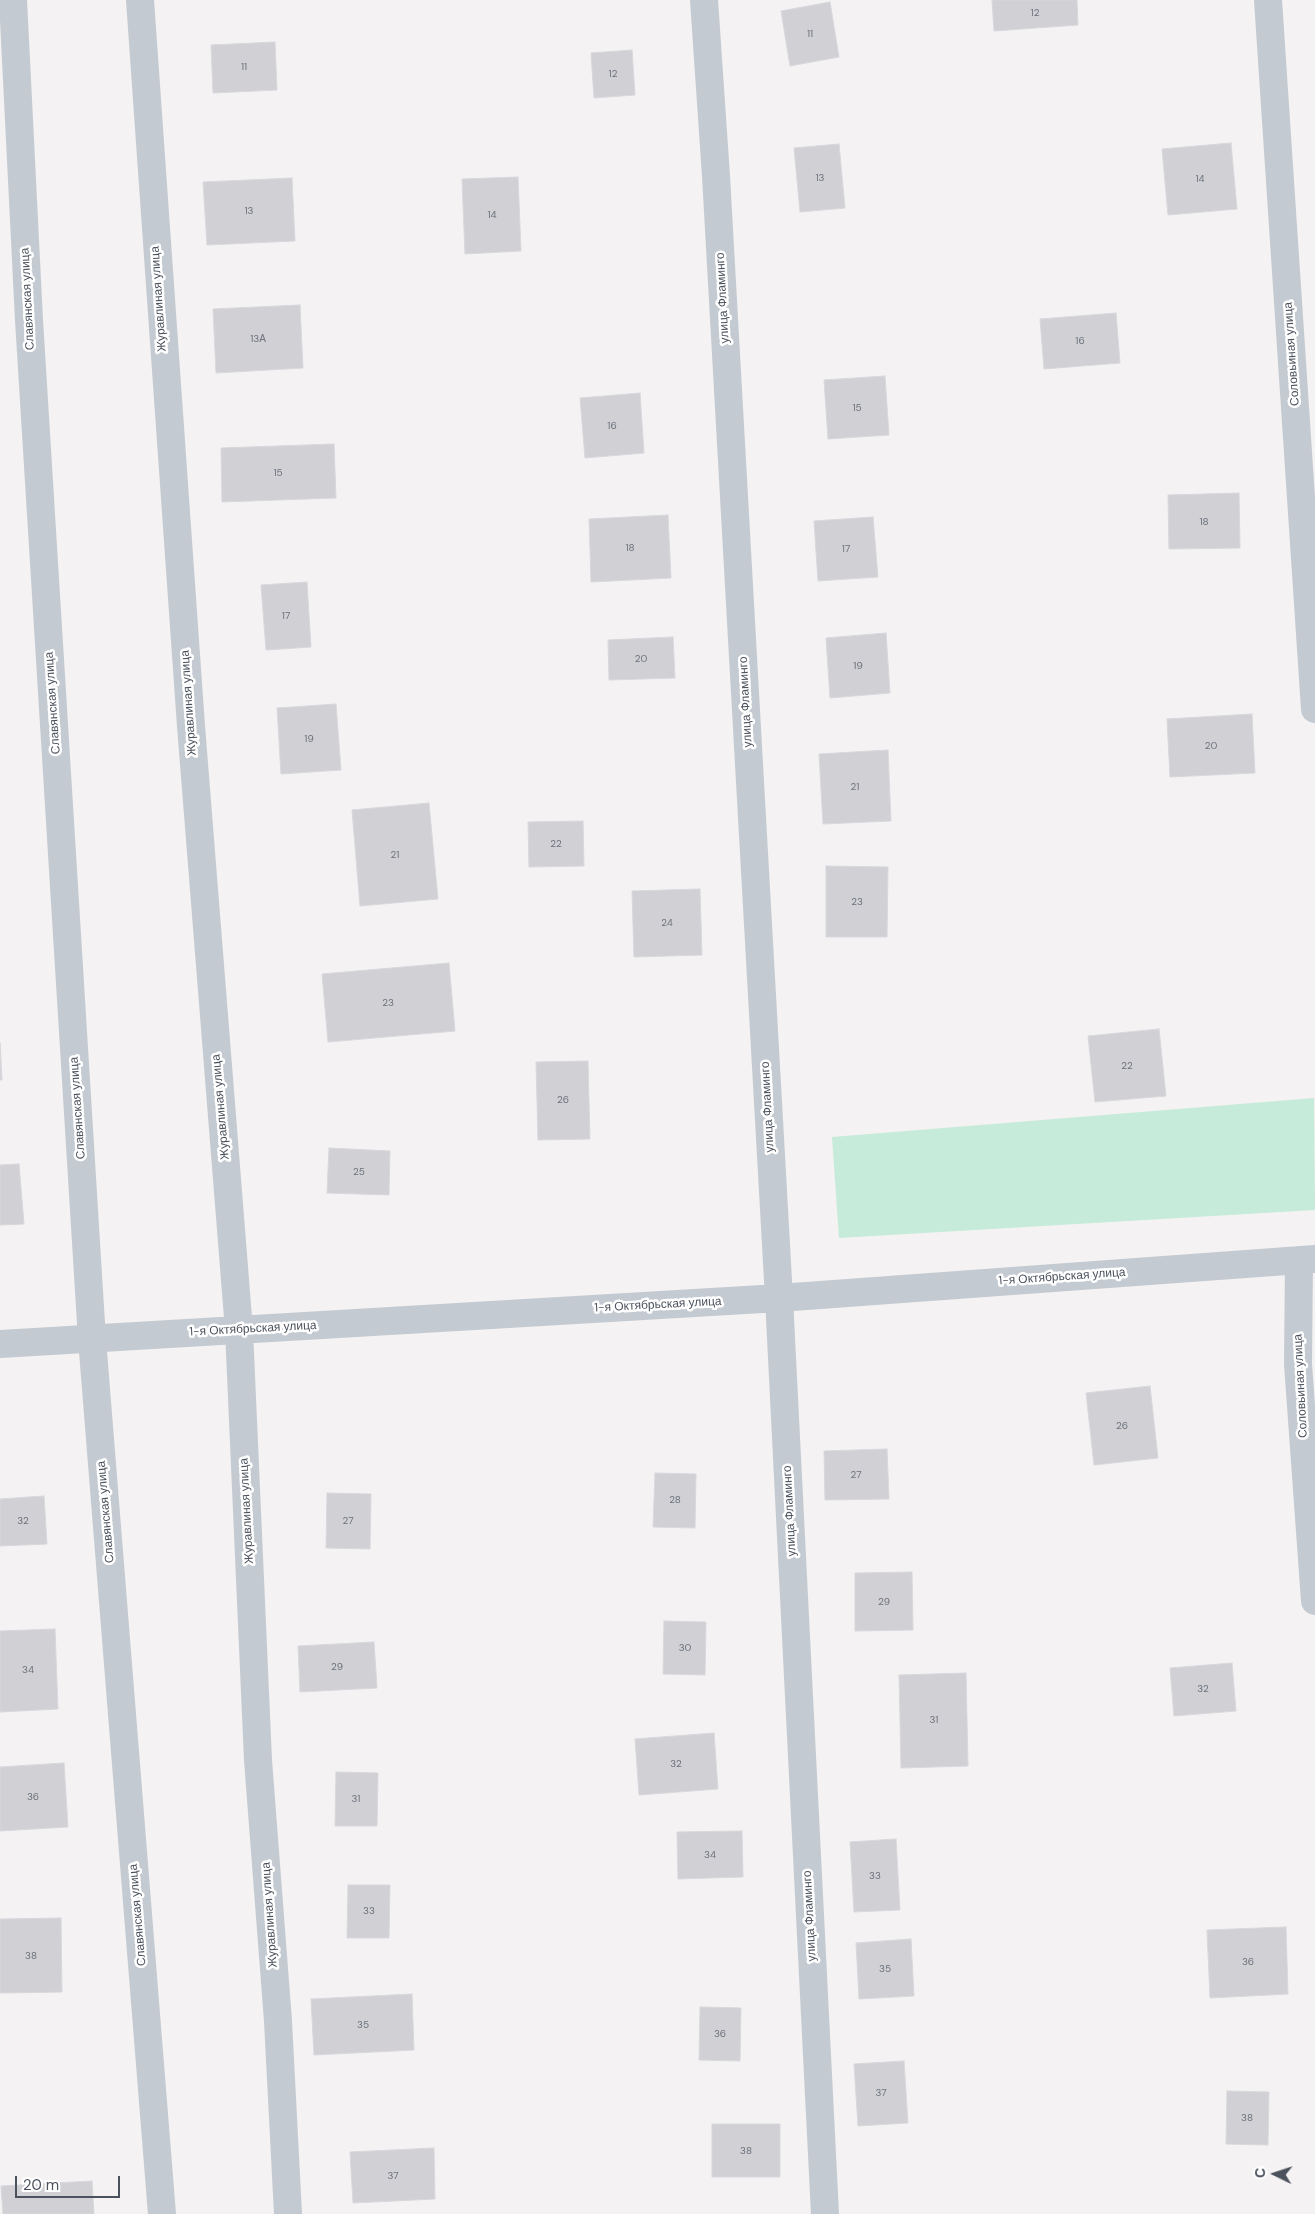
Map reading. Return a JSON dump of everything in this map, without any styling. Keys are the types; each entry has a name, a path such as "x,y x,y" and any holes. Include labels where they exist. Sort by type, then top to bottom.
{"street":[{"name":"Славянская улица","path":"13,0 31,350 92,1339 162,2214"},
{"name":"Журавлиная улица","path":"140,0 189,706 239,1330 258,1760 278,2021 288,2214"},
{"name":"улица Фламинго","path":"704,0 717,186 779,1298 824,2214"},
{"name":"Соловьиная улица","path":"1268,0 1315,709"},
{"name":"1-я Октябрьская улица","path":"0,1344 779,1298 1307,1259"},
{"name":"Соловьиная улица","path":"1307,1259 1298,1364 1315,1601"}],"green space":[{"path":"1314,1098 1315,1210 839,1238 832,1137"}],"building":[{"path":"992,0 1077,0 1078,25 994,31"},
{"path":"830,2 839,57 790,66 781,11"},
{"path":"275,42 277,90 213,93 211,45"},
{"path":"632,50 635,95 594,98 591,53"},
{"path":"1231,143 1237,209 1168,215 1162,149"},
{"path":"839,144 845,208 800,212 794,148"},
{"path":"518,177 521,251 465,254 462,179"},
{"path":"292,178 295,241 207,245 203,182"},
{"path":"300,305 303,368 216,373 213,309"},
{"path":"1116,313 1120,363 1044,369 1040,319"},
{"path":"885,376 889,435 828,439 824,380"},
{"path":"640,393 644,453 585,458 580,398"},
{"path":"334,444 336,498 222,502 221,448"},
{"path":"1239,493 1240,548 1169,549 1168,495"},
{"path":"668,515 671,578 591,582 589,519"},
{"path":"873,517 878,577 818,581 814,521"},
{"path":"307,582 311,647 266,650 261,585"},
{"path":"886,633 890,693 830,698 826,638"},
{"path":"673,637 675,678 609,680 608,640"},
{"path":"336,704 341,770 281,774 277,708"},
{"path":"1252,714 1255,773 1170,777 1167,719"},
{"path":"888,750 891,821 823,824 819,754"},
{"path":"429,803 438,899 360,906 352,810"},
{"path":"583,821 584,866 529,867 528,822"},
{"path":"826,866 888,867 887,937 826,937"},
{"path":"700,889 702,955 634,957 632,891"},
{"path":"449,963 455,1031 328,1042 322,974"},
{"path":"1159,1029 1166,1096 1095,1102 1088,1036"},
{"path":"0,1043 2,1080 0,1080"},
{"path":"588,1061 590,1139 538,1140 536,1062"},
{"path":"329,1148 390,1151 389,1195 327,1193"},
{"path":"19,1164 24,1224 0,1225 0,1165"},
{"path":"1150,1386 1158,1458 1094,1465 1086,1393"},
{"path":"887,1449 889,1499 825,1500 824,1451"},
{"path":"655,1473 696,1474 695,1528 653,1527"},
{"path":"327,1493 371,1494 370,1549 326,1548"},
{"path":"44,1496 47,1544 0,1546 0,1499"},
{"path":"912,1572 913,1630 855,1631 855,1573"},
{"path":"664,1621 706,1622 705,1675 663,1674"},
{"path":"55,1629 58,1709 0,1712 0,1631"},
{"path":"374,1642 377,1688 300,1692 298,1646"},
{"path":"1232,1663 1236,1711 1174,1716 1170,1668"},
{"path":"966,1673 968,1766 901,1768 899,1675"},
{"path":"714,1733 718,1789 639,1795 635,1739"},
{"path":"64,1763 68,1827 0,1831 0,1767"},
{"path":"336,1772 378,1773 377,1826 335,1826"},
{"path":"742,1831 743,1877 678,1879 677,1832"},
{"path":"896,1839 900,1910 854,1912 850,1842"},
{"path":"348,1885 390,1885 389,1938 347,1938"},
{"path":"61,1918 62,1992 0,1993 0,1919"},
{"path":"1286,1927 1288,1994 1210,1998 1207,1930"},
{"path":"911,1939 914,1996 859,1999 856,1943"},
{"path":"412,1994 414,2050 314,2055 311,1999"},
{"path":"700,2007 741,2008 740,2061 699,2060"},
{"path":"904,2061 908,2123 858,2126 854,2064"},
{"path":"1227,2091 1269,2092 1268,2145 1226,2144"},
{"path":"712,2124 780,2124 780,2177 712,2177"},
{"path":"434,2148 435,2199 353,2203 350,2152"},
{"path":"92,2181 94,2214 3,2214 1,2186"}]}
